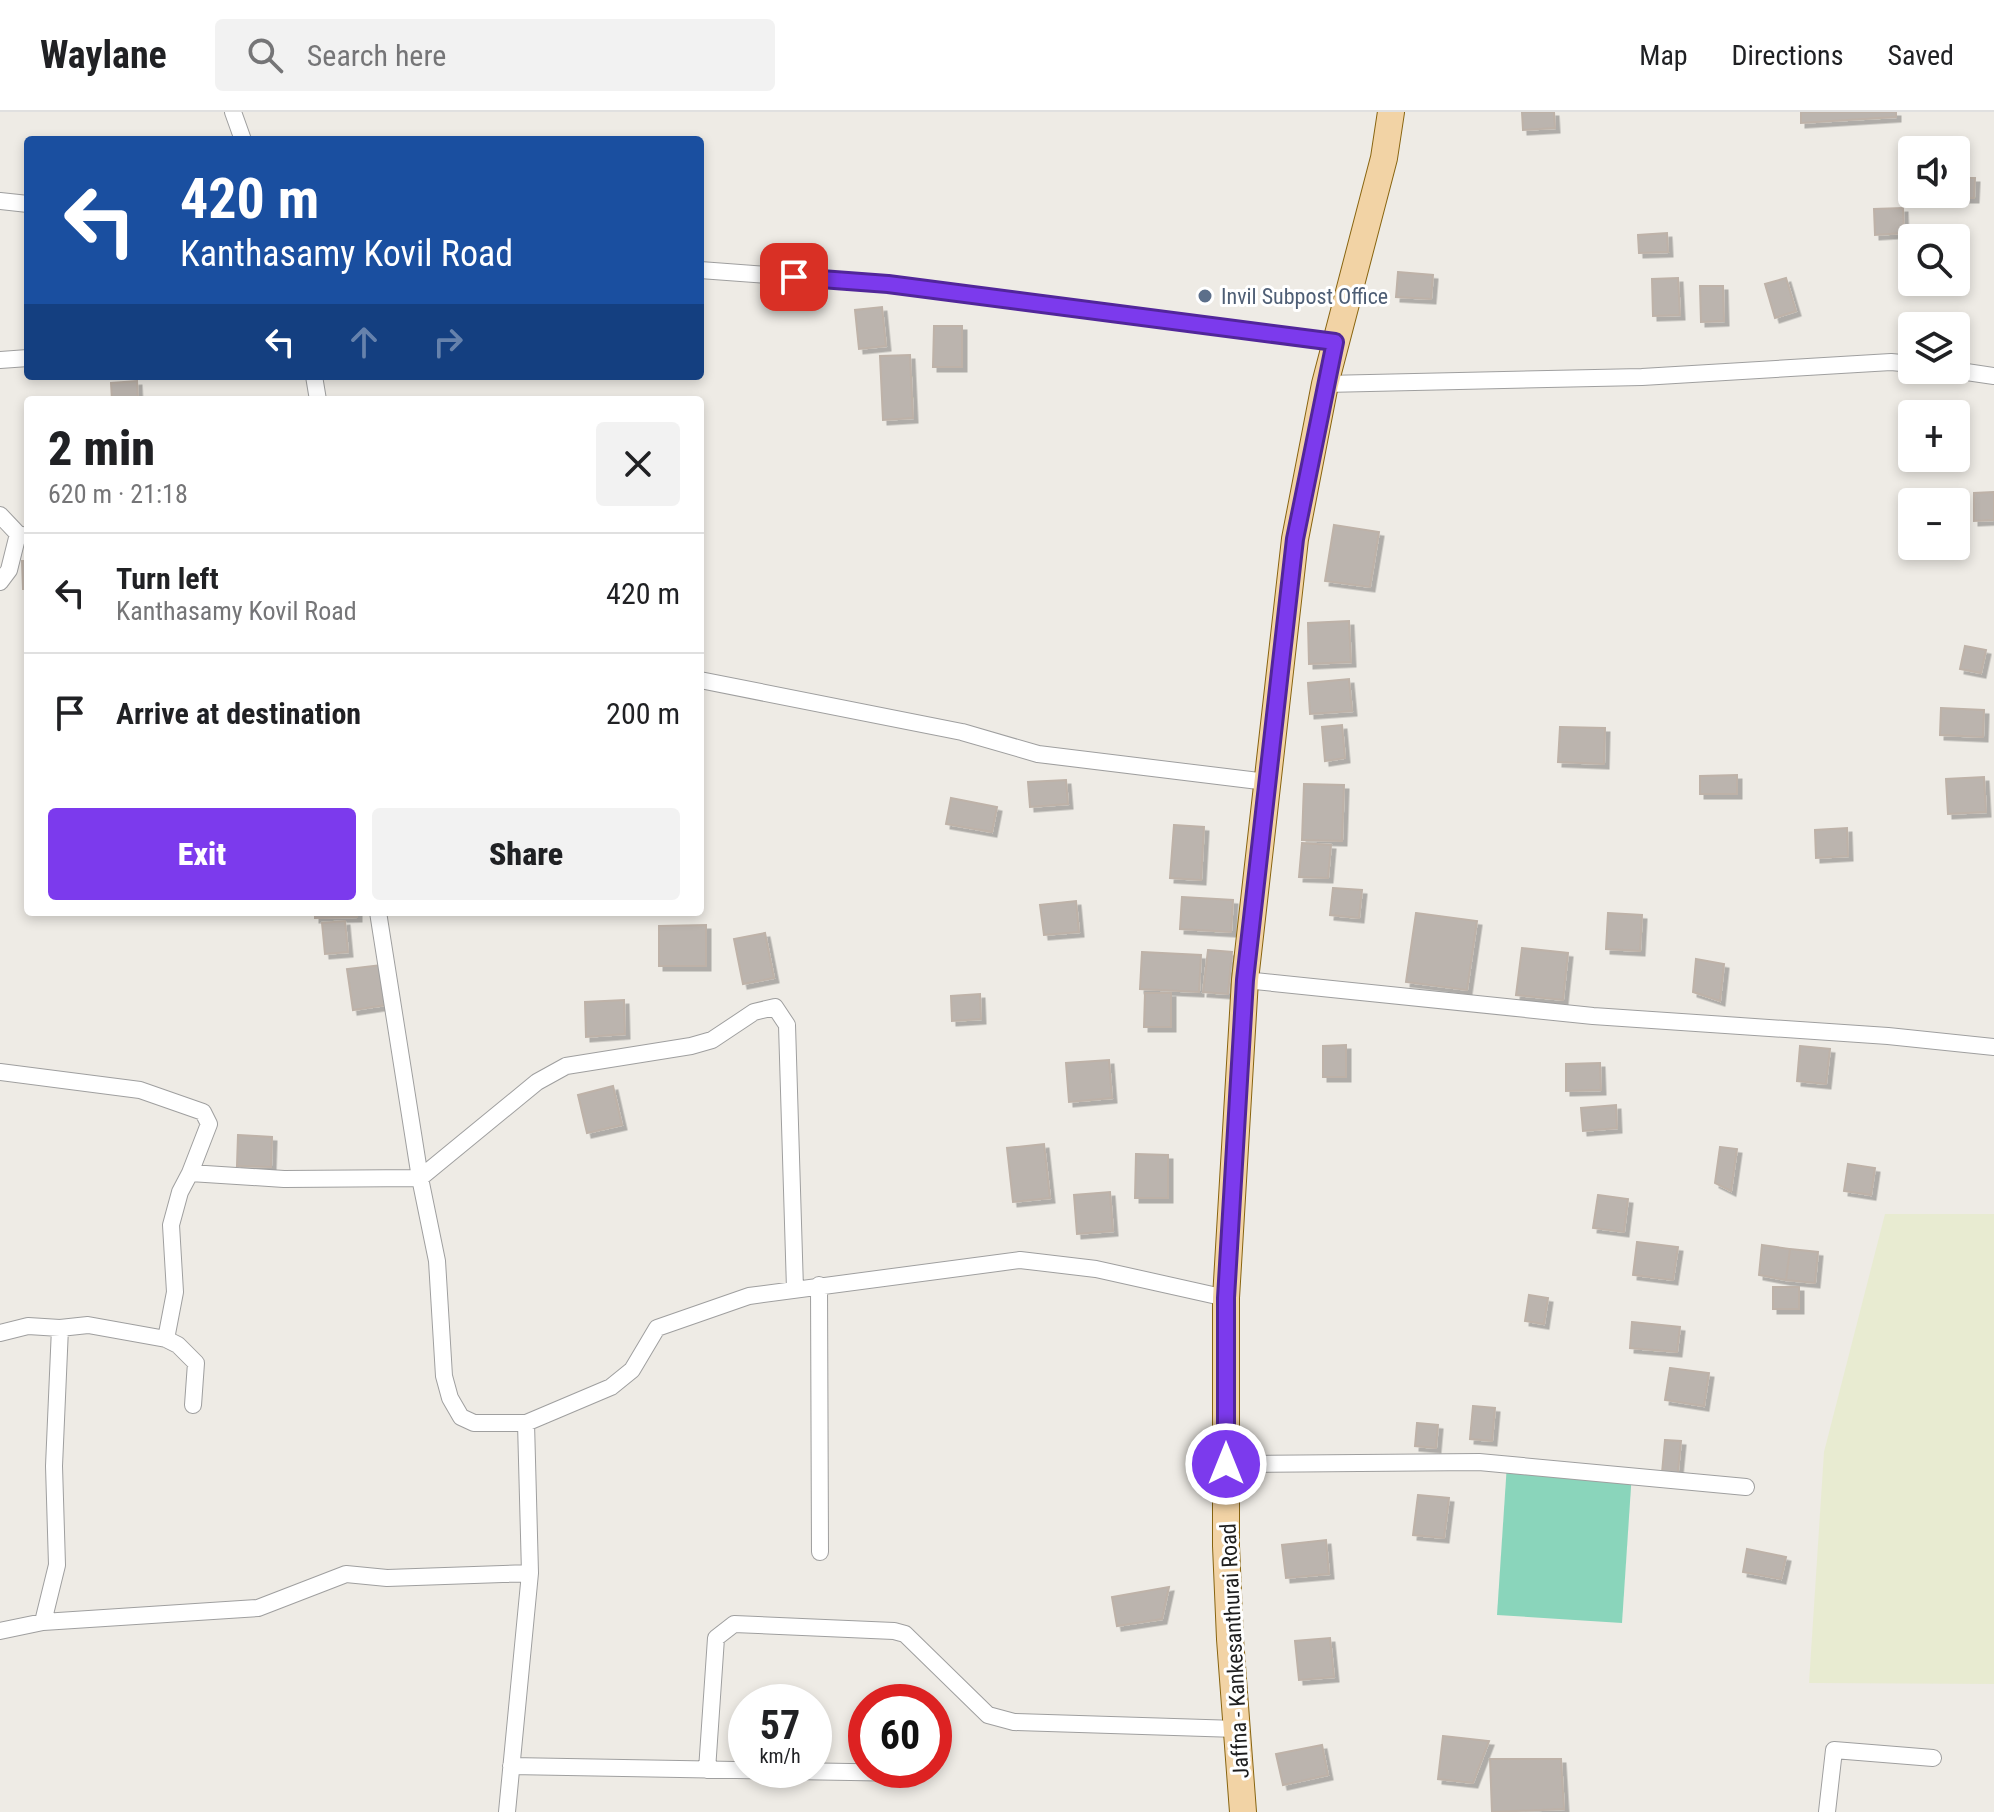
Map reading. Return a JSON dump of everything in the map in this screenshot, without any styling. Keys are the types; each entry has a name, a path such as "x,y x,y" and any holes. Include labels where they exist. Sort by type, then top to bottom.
{"main road":[{"name":"Jaffna - Kankesanthurai Road","path":"1243,1812 1230,1639 1226,1298 1245,980 1295,539 1325,384 1384,158 1391,112"}],"street":[{"path":"233,112 242,136"},
{"path":"0,201 24,204"},
{"path":"704,270 888,284 1335,342"},
{"path":"0,360 24,358"},
{"path":"1325,384 1642,377 1898,363"},
{"path":"1970,372 1994,376"},
{"path":"0,515 23,535 9,570 0,582"},
{"path":"704,681 962,732 1038,754 1267,782"},
{"path":"379,916 420,1178 437,1261 444,1376 450,1398 461,1417 474,1423 526,1423 611,1387 632,1370 657,1328 749,1296 1020,1260 1096,1269 1226,1298"},
{"path":"1245,980 1593,1016 1888,1036 1994,1047"},
{"path":"190,1173 284,1179 420,1178 537,1082 566,1066 691,1046 712,1040 754,1012 775,1007 787,1025 795,1289"},
{"path":"0,1072 140,1090 203,1112 209,1124 180,1192 171,1225 175,1292 166,1339"},
{"path":"819,1285 820,1552"},
{"path":"0,1333 28,1326 60,1328 88,1325 166,1339 178,1345 196,1363 193,1405"},
{"path":"43,1622 57,1565 54,1466 60,1328"},
{"path":"507,1812 530,1573 526,1423"},
{"path":"1226,1464 1479,1462 1746,1487"},
{"path":"0,1631 43,1622 258,1608 346,1574 387,1578 530,1573"},
{"path":"707,1770 716,1638 734,1624 905,1634 988,1715 1014,1722 1237,1729"},
{"path":"1827,1812 1834,1750 1933,1758"},
{"path":"511,1766 848,1772"}],"green space":[{"path":"1885,1214 1994,1214 1994,1684 1809,1683 1824,1452"},
{"path":"1507,1464 1632,1472 1622,1623 1497,1615"}],"building":[{"path":"1522,112 1554,112 1555,128 1523,130"},
{"path":"1801,112 1896,112 1896,117 1801,123"},
{"path":"1970,178 1975,178 1974,198 1970,198"},
{"path":"1903,208 1904,224 1898,224 1898,233 1875,235 1874,209"},
{"path":"1667,233 1668,252 1639,253 1638,235"},
{"path":"1398,272 1433,275 1431,299 1396,297"},
{"path":"1678,278 1680,315 1653,316 1652,279"},
{"path":"1786,278 1796,311 1775,318 1765,284"},
{"path":"1700,286 1723,286 1724,321 1701,322"},
{"path":"882,307 886,346 859,349 855,310"},
{"path":"934,326 962,326 962,367 933,367"},
{"path":"910,355 913,418 883,420 880,356"},
{"path":"137,381 138,396 112,396 111,383"},
{"path":"1994,492 1994,520 1974,521 1974,493"},
{"path":"1334,525 1379,532 1370,587 1325,581"},
{"path":"22,561 24,561 24,589"},
{"path":"1349,621 1351,662 1309,664 1308,623"},
{"path":"1965,646 1986,650 1981,673 1960,669"},
{"path":"1349,679 1352,711 1310,714 1308,683"},
{"path":"1941,708 1984,710 1983,737 1940,735"},
{"path":"1342,725 1345,758 1325,761 1322,727"},
{"path":"1560,727 1605,728 1604,764 1558,762"},
{"path":"1737,775 1737,794 1700,794 1700,776"},
{"path":"1984,777 1986,812 1948,814 1946,779"},
{"path":"1066,780 1068,804 1030,807 1028,782"},
{"path":"1304,784 1344,785 1342,841 1302,840"},
{"path":"951,798 997,807 992,832 946,824"},
{"path":"1174,825 1204,827 1201,880 1170,878"},
{"path":"1847,828 1848,856 1816,858 1815,830"},
{"path":"1302,843 1331,845 1328,878 1299,877"},
{"path":"1333,888 1362,890 1359,918 1330,915"},
{"path":"1182,897 1233,900 1231,932 1180,929"},
{"path":"1076,901 1079,932 1044,935 1040,905"},
{"path":"1416,913 1477,921 1467,990 1406,982"},
{"path":"1608,913 1642,915 1640,951 1606,949"},
{"path":"315,916 357,916 357,917"},
{"path":"345,921 348,952 325,954 322,923"},
{"path":"706,925 706,966 659,966 659,926"},
{"path":"765,933 774,978 743,984 734,939"},
{"path":"1522,948 1568,953 1563,1000 1516,995"},
{"path":"1208,950 1232,952 1228,994 1203,992"},
{"path":"1142,952 1201,955 1199,992 1140,989"},
{"path":"1696,959 1724,964 1720,1001 1693,992"},
{"path":"381,965 387,1005 353,1010 347,969"},
{"path":"1145,993 1171,993 1171,1027 1144,1027"},
{"path":"980,994 981,1019 952,1021 951,996"},
{"path":"624,1000 625,1034 586,1037 585,1002"},
{"path":"1346,1045 1346,1077 1323,1077 1323,1046"},
{"path":"1800,1046 1830,1049 1826,1084 1797,1081"},
{"path":"1109,1060 1112,1098 1069,1102 1066,1063"},
{"path":"1600,1063 1601,1090 1566,1091 1566,1064"},
{"path":"613,1086 622,1125 587,1133 578,1095"},
{"path":"1616,1105 1617,1128 1583,1131 1581,1108"},
{"path":"238,1135 272,1137 271,1167 237,1166"},
{"path":"1044,1144 1050,1198 1013,1202 1007,1148"},
{"path":"1720,1147 1737,1149 1731,1191 1715,1183"},
{"path":"1136,1154 1168,1155 1168,1198 1135,1198"},
{"path":"1848,1164 1875,1168 1871,1195 1844,1191"},
{"path":"1110,1192 1113,1231 1077,1234 1074,1195"},
{"path":"1598,1195 1628,1199 1624,1232 1593,1228"},
{"path":"1637,1242 1678,1247 1673,1280 1633,1275"},
{"path":"1762,1245 1790,1249 1786,1280 1759,1275"},
{"path":"1790,1249 1818,1252 1815,1283 1786,1280"},
{"path":"1773,1287 1799,1287 1799,1309 1773,1309"},
{"path":"1529,1295 1548,1298 1544,1324 1525,1321"},
{"path":"1632,1322 1680,1327 1677,1352 1630,1348"},
{"path":"1670,1368 1709,1373 1704,1406 1665,1400"},
{"path":"1473,1406 1495,1408 1492,1441 1470,1439"},
{"path":"1417,1423 1438,1425 1436,1448 1415,1446"},
{"path":"1665,1440 1681,1441 1677,1481 1662,1473"},
{"path":"1418,1495 1449,1498 1444,1538 1413,1535"},
{"path":"1326,1540 1329,1574 1286,1578 1282,1545"},
{"path":"1747,1549 1786,1557 1781,1579 1743,1572"},
{"path":"1169,1587 1162,1619 1117,1626 1112,1597"},
{"path":"1330,1638 1334,1677 1299,1680 1295,1641"},
{"path":"1443,1736 1489,1741 1473,1783 1438,1779"},
{"path":"1322,1745 1328,1775 1283,1785 1276,1754"},
{"path":"1490,1759 1561,1759 1564,1809 1492,1812"}],"place":[{"name":"Invil Subpost Office","path":"1205,296"}],"route":[{"path":"794,277 888,284 1335,342 1295,539 1245,980 1226,1298 1226,1464"}]}
